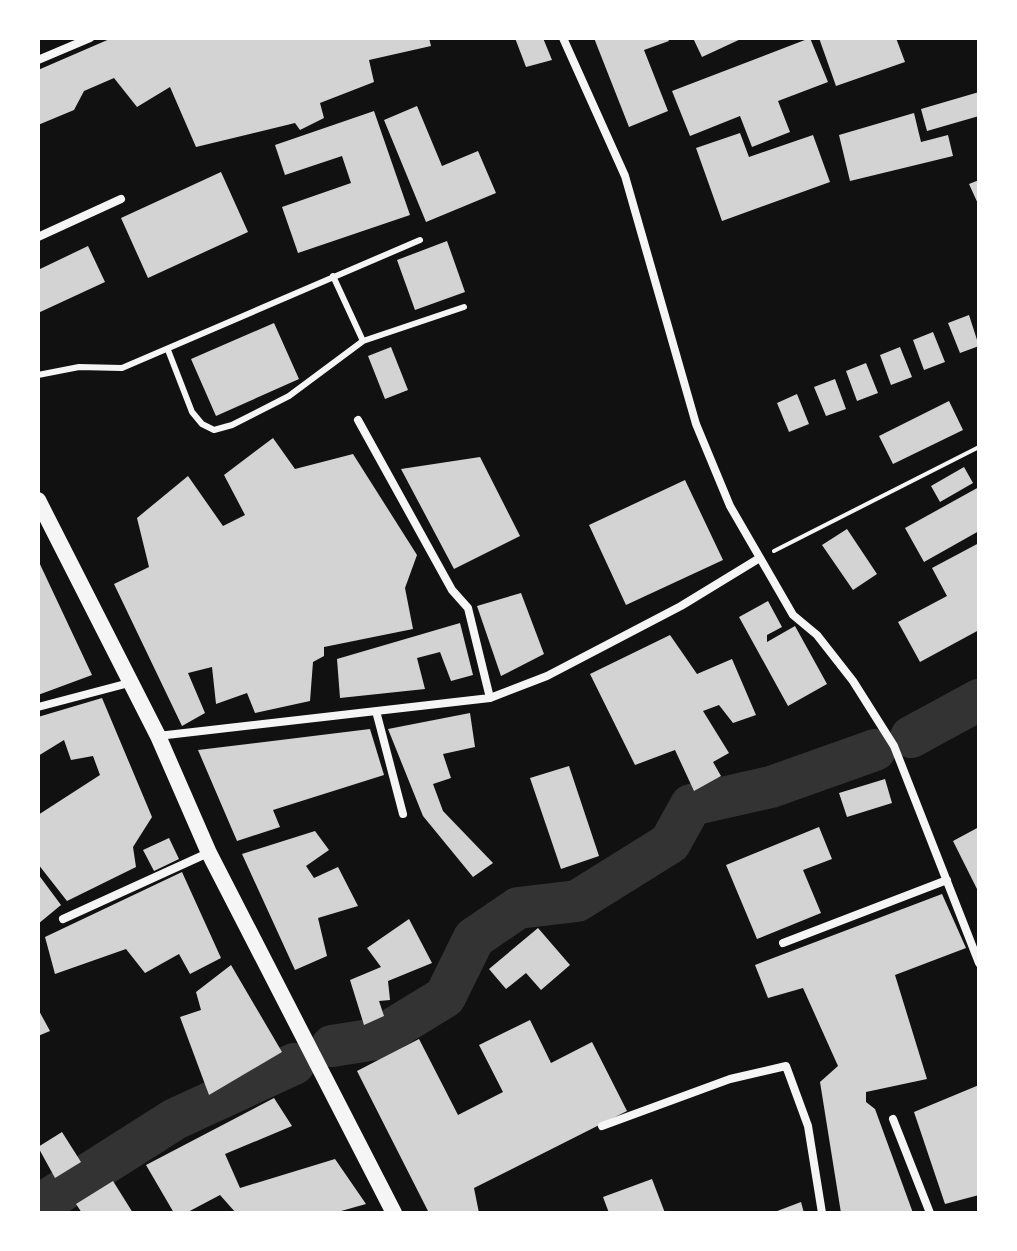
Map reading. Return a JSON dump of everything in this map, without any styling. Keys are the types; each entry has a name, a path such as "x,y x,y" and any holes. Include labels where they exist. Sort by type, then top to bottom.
{"main road":[{"path":"38,500 158,736 209,853 389,1212"}],"street":[{"path":"38,60 90,38"},
{"path":"563,38 625,176 696,424 730,506 793,615 817,635 853,681 894,746 979,963"},
{"path":"38,237 121,199"},
{"path":"358,420 452,590 468,608 490,698"},
{"path":"158,736 490,698 547,676 681,606 758,559"},
{"path":"38,707 129,683"},
{"path":"376,711 403,814"},
{"path":"63,919 209,853"},
{"path":"783,943 947,880"},
{"path":"602,1126 730,1079 786,1066 808,1126 822,1213"},
{"path":"893,1119 930,1213"}],"lane":[{"path":"38,375 79,367 122,368 420,240"},
{"path":"333,276 363,341"},
{"path":"168,350 192,412 202,424 214,430 232,425 289,396 363,341 464,307"}],"path":[{"path":"758,559 979,447"}],"building":[{"path":"112,38 429,38 431,46 369,60 374,82 320,103 324,118 300,130 295,123 196,147 170,87 137,107 114,78 84,91 74,110 38,125 38,70"},
{"path":"515,38 543,38 552,60 526,67"},
{"path":"594,38 667,38 669,41 644,50 668,111 629,127"},
{"path":"693,38 743,38 702,57"},
{"path":"810,38 828,82 778,101 790,132 752,147 740,116 690,136 672,91"},
{"path":"819,38 896,38 905,62 836,86"},
{"path":"979,92 979,116 927,131 921,109"},
{"path":"417,106 442,166 478,151 496,193 426,222 384,120"},
{"path":"374,111 410,215 298,253 282,207 351,183 342,156 285,175 275,145"},
{"path":"914,113 921,142 948,135 953,156 850,181 839,135"},
{"path":"740,133 749,157 813,135 830,182 722,221 696,148"},
{"path":"221,172 248,232 148,278 121,218"},
{"path":"979,180 979,206 969,184"},
{"path":"447,241 465,292 415,310 397,260"},
{"path":"88,246 105,282 38,313 38,270"},
{"path":"969,315 979,346 960,353 948,323"},
{"path":"274,323 299,379 216,416 191,359"},
{"path":"933,332 945,362 924,370 913,340"},
{"path":"391,347 408,390 385,399 368,356"},
{"path":"900,347 912,377 891,385 880,355"},
{"path":"866,363 878,393 857,401 846,371"},
{"path":"835,379 846,409 826,416 814,387"},
{"path":"797,394 809,424 789,432 777,403"},
{"path":"949,401 963,430 893,464 879,436"},
{"path":"273,438 295,469 353,454 417,555 405,588 413,629 324,647 324,656 313,662 310,701 255,713 247,693 216,704 212,667 188,673 205,713 182,726 114,584 149,567 137,518 188,476 223,526 245,515 224,475"},
{"path":"480,457 520,536 454,569 401,469"},
{"path":"964,467 973,483 940,502 931,486"},
{"path":"685,480 723,560 626,605 589,525"},
{"path":"979,487 979,531 924,562 905,528"},
{"path":"847,529 877,574 853,590 822,545"},
{"path":"979,543 979,630 920,662 898,622 947,596 932,568"},
{"path":"38,560 92,675 38,695"},
{"path":"521,593 544,654 501,676 477,606"},
{"path":"768,601 782,627 767,635 767,642 795,626 827,684 788,706 739,617"},
{"path":"460,623 473,675 451,681 440,652 417,658 425,689 340,698 337,659"},
{"path":"670,635 697,674 732,659 756,715 733,723 719,705 703,711 729,753 713,762 721,776 694,791 675,750 635,765 590,674"},
{"path":"102,698 152,817 133,847 136,867 67,901 38,864 38,815 100,775 93,756 71,760 64,740 38,756 38,717"},
{"path":"470,713 475,747 443,754 451,778 433,784 443,811 493,863 473,877 423,816 388,729"},
{"path":"370,729 384,775 273,810 280,827 237,841 198,750"},
{"path":"569,766 599,856 561,869 530,778"},
{"path":"885,779 892,803 847,817 839,793"},
{"path":"819,827 832,859 803,870 821,913 757,939 726,865"},
{"path":"979,827 979,893 953,841"},
{"path":"315,831 329,850 306,866 314,878 338,867 358,906 318,918 327,956 295,970 242,854"},
{"path":"169,838 179,859 154,871 143,850"},
{"path":"182,872 221,958 190,974 179,954 145,973 126,949 55,974 45,937"},
{"path":"38,874 61,905 38,924"},
{"path":"942,894 966,948 895,975 927,1079 866,1092 866,1102 875,1109 913,1213 841,1213 820,1082 838,1066 803,988 768,998 755,965"},
{"path":"409,919 432,963 388,981 390,1000 379,1001 384,1016 364,1025 350,980 381,967 367,948"},
{"path":"538,928 570,965 541,990 526,973 506,989 489,969"},
{"path":"231,965 282,1052 209,1095 180,1017 201,1010 196,992"},
{"path":"38,1009 50,1031 38,1036"},
{"path":"530,1020 551,1063 592,1042 627,1111 474,1188 479,1213 429,1213 357,1071 419,1039 458,1115 503,1092 479,1045"},
{"path":"979,1085 979,1195 945,1204 914,1112"},
{"path":"274,1098 292,1126 225,1154 240,1188 335,1159 366,1204 334,1213 236,1213 220,1195 186,1213 174,1213 146,1165"},
{"path":"62,1132 81,1162 55,1178 38,1147"},
{"path":"652,1179 665,1213 609,1213 603,1197"},
{"path":"113,1181 133,1213 82,1213 76,1204"},
{"path":"801,1202 804,1213 772,1213"}],"waterway":[{"path":"911,737 979,700"},
{"path":"332,1046 376,1039 445,997 474,938 518,908 577,901 670,843 691,805 771,787 875,750"},
{"path":"38,1206 175,1119 294,1064"}]}
